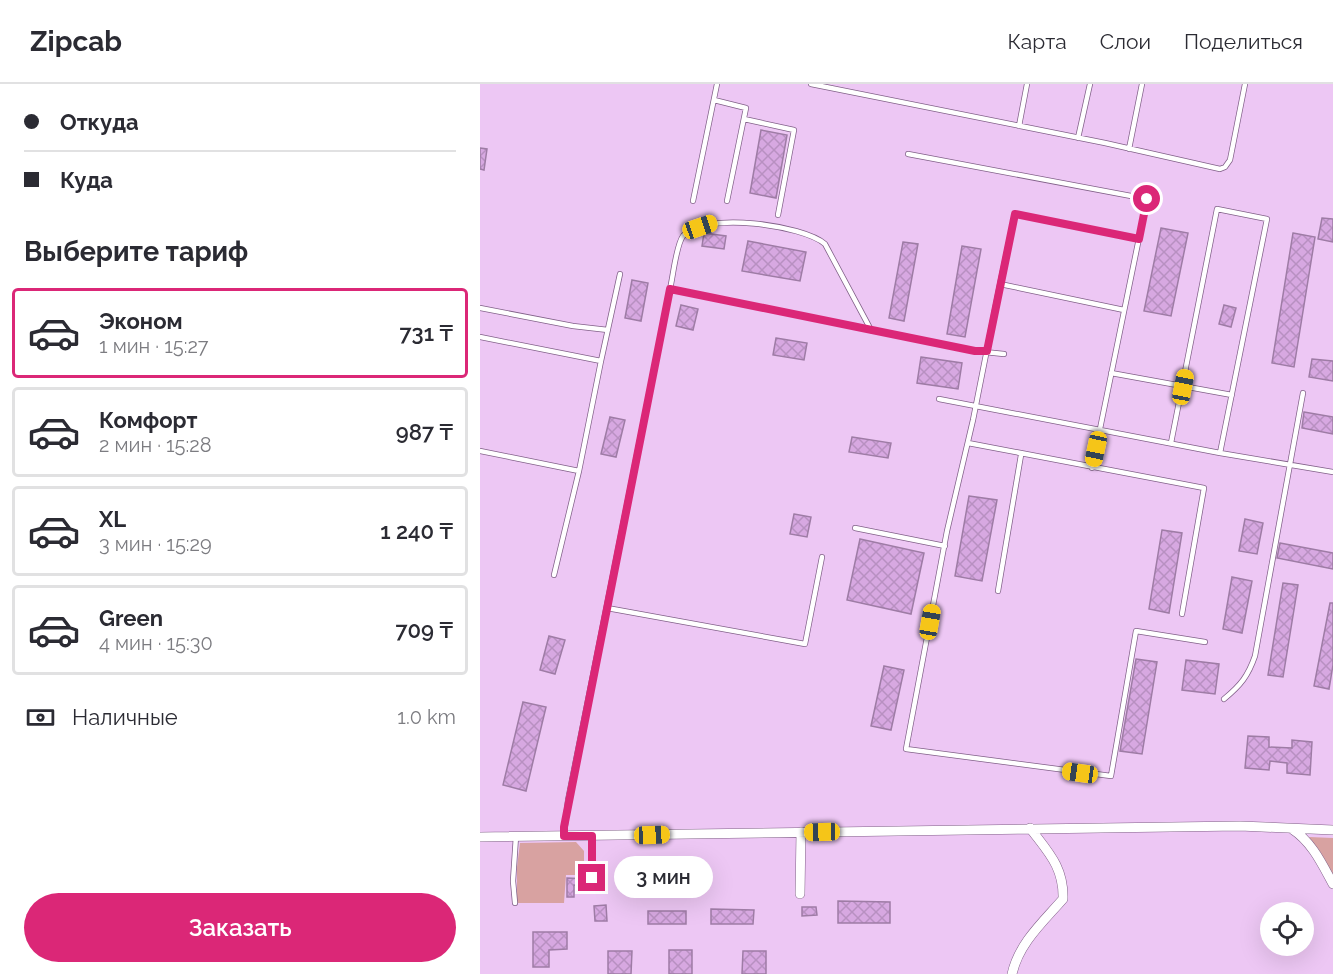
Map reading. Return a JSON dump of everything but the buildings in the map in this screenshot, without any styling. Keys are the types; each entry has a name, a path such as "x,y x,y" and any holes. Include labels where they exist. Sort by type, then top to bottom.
{"street":[{"path":"480,837 1240,826 1333,830"},
{"path":"1012,974 1020,951 1036,928 1063,899 1059,867 1030,828"},
{"path":"1292,829 1302,836 1312,848 1333,884"},
{"path":"800,894 801,832"}],"lane":[{"path":"693,201 717,84"},
{"path":"811,84 1220,169 1225,167 1230,160 1245,84"},
{"path":"1019,126 1027,84"},
{"path":"1078,138 1090,84"},
{"path":"1129,149 1142,84"},
{"path":"714,100 746,108 727,201"},
{"path":"744,119 794,130 778,215"},
{"path":"908,154 1147,199 1092,468"},
{"path":"1171,443 1217,209 1267,219 1220,453"},
{"path":"1139,239 1015,214 945,546 906,749 1111,776 1136,631 1205,642"},
{"path":"564,836 568,800 681,238 688,231 713,222 751,223 796,231 819,239 825,244 871,330"},
{"path":"554,575 579,471 620,274"},
{"path":"1000,284 1124,309"},
{"path":"670,289 975,351 1004,354"},
{"path":"480,308 573,326 608,330"},
{"path":"480,337 601,361"},
{"path":"1111,373 1232,396"},
{"path":"1224,699 1238,688 1248,674 1255,656 1304,393"},
{"path":"939,399 1220,453 1333,472"},
{"path":"968,444 1204,488 1182,614"},
{"path":"480,451 579,471"},
{"path":"998,591 1021,455"},
{"path":"855,528 945,546"},
{"path":"607,608 805,644 822,556"},
{"path":"515,903 513,881 516,836"},
{"path":"592,836 592,878"}],"shaded area":[{"path":"1309,837 1333,838 1333,875"},
{"path":"576,842 584,851 584,875 566,875 564,903 517,903 520,843"}],"route":[{"path":"592,878 592,836 564,836 564,827 670,289 975,351 987,351 1015,214 1139,239 1147,199"}]}
